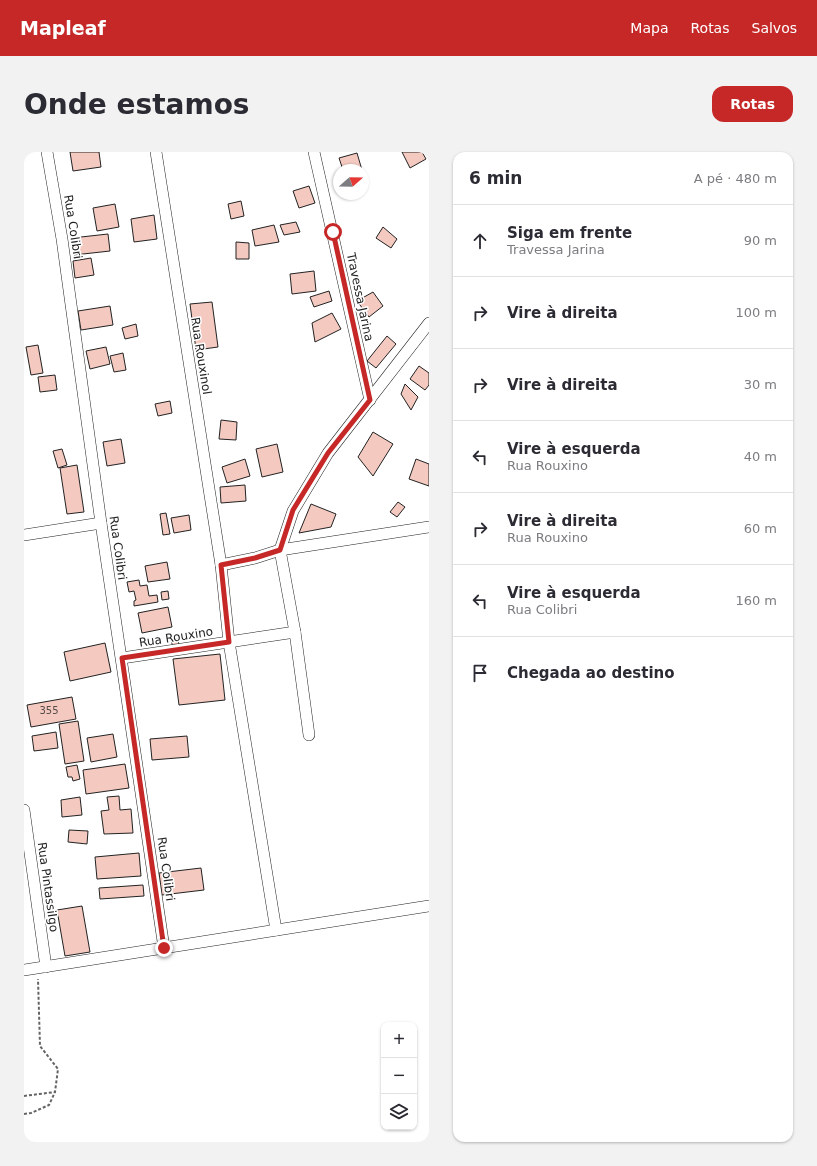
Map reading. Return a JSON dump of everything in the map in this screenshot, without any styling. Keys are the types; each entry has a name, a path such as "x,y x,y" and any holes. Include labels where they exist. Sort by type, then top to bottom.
{"street":[{"name":"Rua Colibri","path":"47,152 62,239 101,523 164,948"},
{"name":"Rua Rouxinol","path":"156,152 221,565"},
{"name":"Travessa Jarina","path":"314,152 370,400"},
{"path":"309,735 295,632 280,550 293,510 328,453 429,323"},
{"path":"24,535 101,523"},
{"path":"221,565 255,558 280,550 429,527"},
{"name":"Rua Rouxino","path":"122,658 229,642 221,565"},
{"path":"276,930 229,642 295,632"},
{"name":"Rua Pintassilgo","path":"24,810 42,968"},
{"path":"24,970 429,906"}],"path":[{"path":"24,1114 31,1113 49,1104 55,1092 58,1069 40,1046 42,968"},
{"path":"24,1096 55,1092"}],"building":[{"path":"70,152 99,152 101,167 73,171"},
{"path":"402,152 422,152 426,159 410,168"},
{"path":"357,153 360,164 341,164 339,158"},
{"path":"309,186 315,203 299,208 293,191"},
{"path":"241,201 244,216 231,219 228,204"},
{"path":"115,204 119,227 97,231 93,208"},
{"path":"154,215 157,239 134,242 131,219"},
{"path":"296,222 300,232 284,235 280,225"},
{"path":"274,225 279,242 255,246 252,230"},
{"path":"383,227 397,239 391,248 376,238"},
{"path":"108,234 110,251 74,255 72,238"},
{"path":"236,242 249,243 249,259 236,259"},
{"path":"91,258 94,275 75,278 73,261"},
{"path":"314,271 316,291 292,294 290,274"},
{"path":"329,291 332,301 314,307 310,297"},
{"path":"373,292 383,306 369,317 357,301"},
{"path":"212,302 218,347 196,350 190,304"},
{"path":"110,306 113,325 81,330 78,311"},
{"path":"332,313 341,329 315,342 312,323"},
{"path":"136,324 138,336 125,339 122,328"},
{"path":"387,336 396,344 376,368 367,361"},
{"path":"38,345 43,373 31,375 26,347"},
{"path":"106,347 110,364 90,369 86,351"},
{"path":"123,353 126,370 114,372 110,356"},
{"path":"419,366 429,373 429,385 425,390 410,379"},
{"path":"55,375 57,390 40,392 38,377"},
{"path":"405,384 418,397 411,410 401,394"},
{"path":"170,401 172,413 158,416 155,404"},
{"path":"221,420 237,422 236,440 219,439"},
{"path":"373,432 393,444 373,476 358,457"},
{"path":"121,439 125,463 107,466 103,442"},
{"path":"277,444 283,472 262,477 256,449"},
{"path":"62,449 67,465 58,468 53,451"},
{"path":"245,459 250,476 227,483 222,467"},
{"path":"416,459 429,464 429,486 409,479"},
{"path":"77,465 84,512 67,514 60,468"},
{"path":"245,485 246,501 221,503 220,487"},
{"path":"398,502 405,507 397,517 390,512"},
{"path":"311,504 336,514 331,527 299,533"},
{"path":"166,513 170,534 163,535 160,514"},
{"path":"189,515 191,530 174,533 171,518"},
{"path":"167,562 170,579 148,582 145,566"},
{"path":"139,580 140,586 147,585 149,596 157,595 158,602 134,606 134,601 136,600 134,591 129,592 127,582"},
{"path":"168,591 169,599 162,600 161,592"},
{"path":"168,607 172,627 142,633 138,613"},
{"path":"178,639 179,645 173,647 171,640"},
{"path":"105,643 111,672 70,681 64,652"},
{"path":"220,654 225,700 179,705 173,659"},
{"path":"72,697 76,719 31,727 27,705"},
{"path":"78,721 84,761 65,764 59,724"},
{"path":"56,732 58,748 34,751 32,736"},
{"path":"113,734 117,757 91,762 87,738"},
{"path":"187,736 189,757 152,760 150,739"},
{"path":"125,764 129,788 86,794 83,770"},
{"path":"77,765 80,779 73,781 72,777 68,777 66,767"},
{"path":"119,796 120,810 131,809 133,833 104,834 101,811 109,810 107,797"},
{"path":"80,797 82,815 62,817 61,800"},
{"path":"69,830 88,831 87,844 68,842"},
{"path":"139,853 141,876 97,879 95,857"},
{"path":"201,868 204,890 162,895 159,873"},
{"path":"143,885 144,896 100,899 99,888"},
{"path":"82,906 90,952 65,956 57,910"}],"route":[{"path":"164,948 122,658 229,642 221,565 255,558 280,550 293,510 328,453 370,400 333,232"}]}
